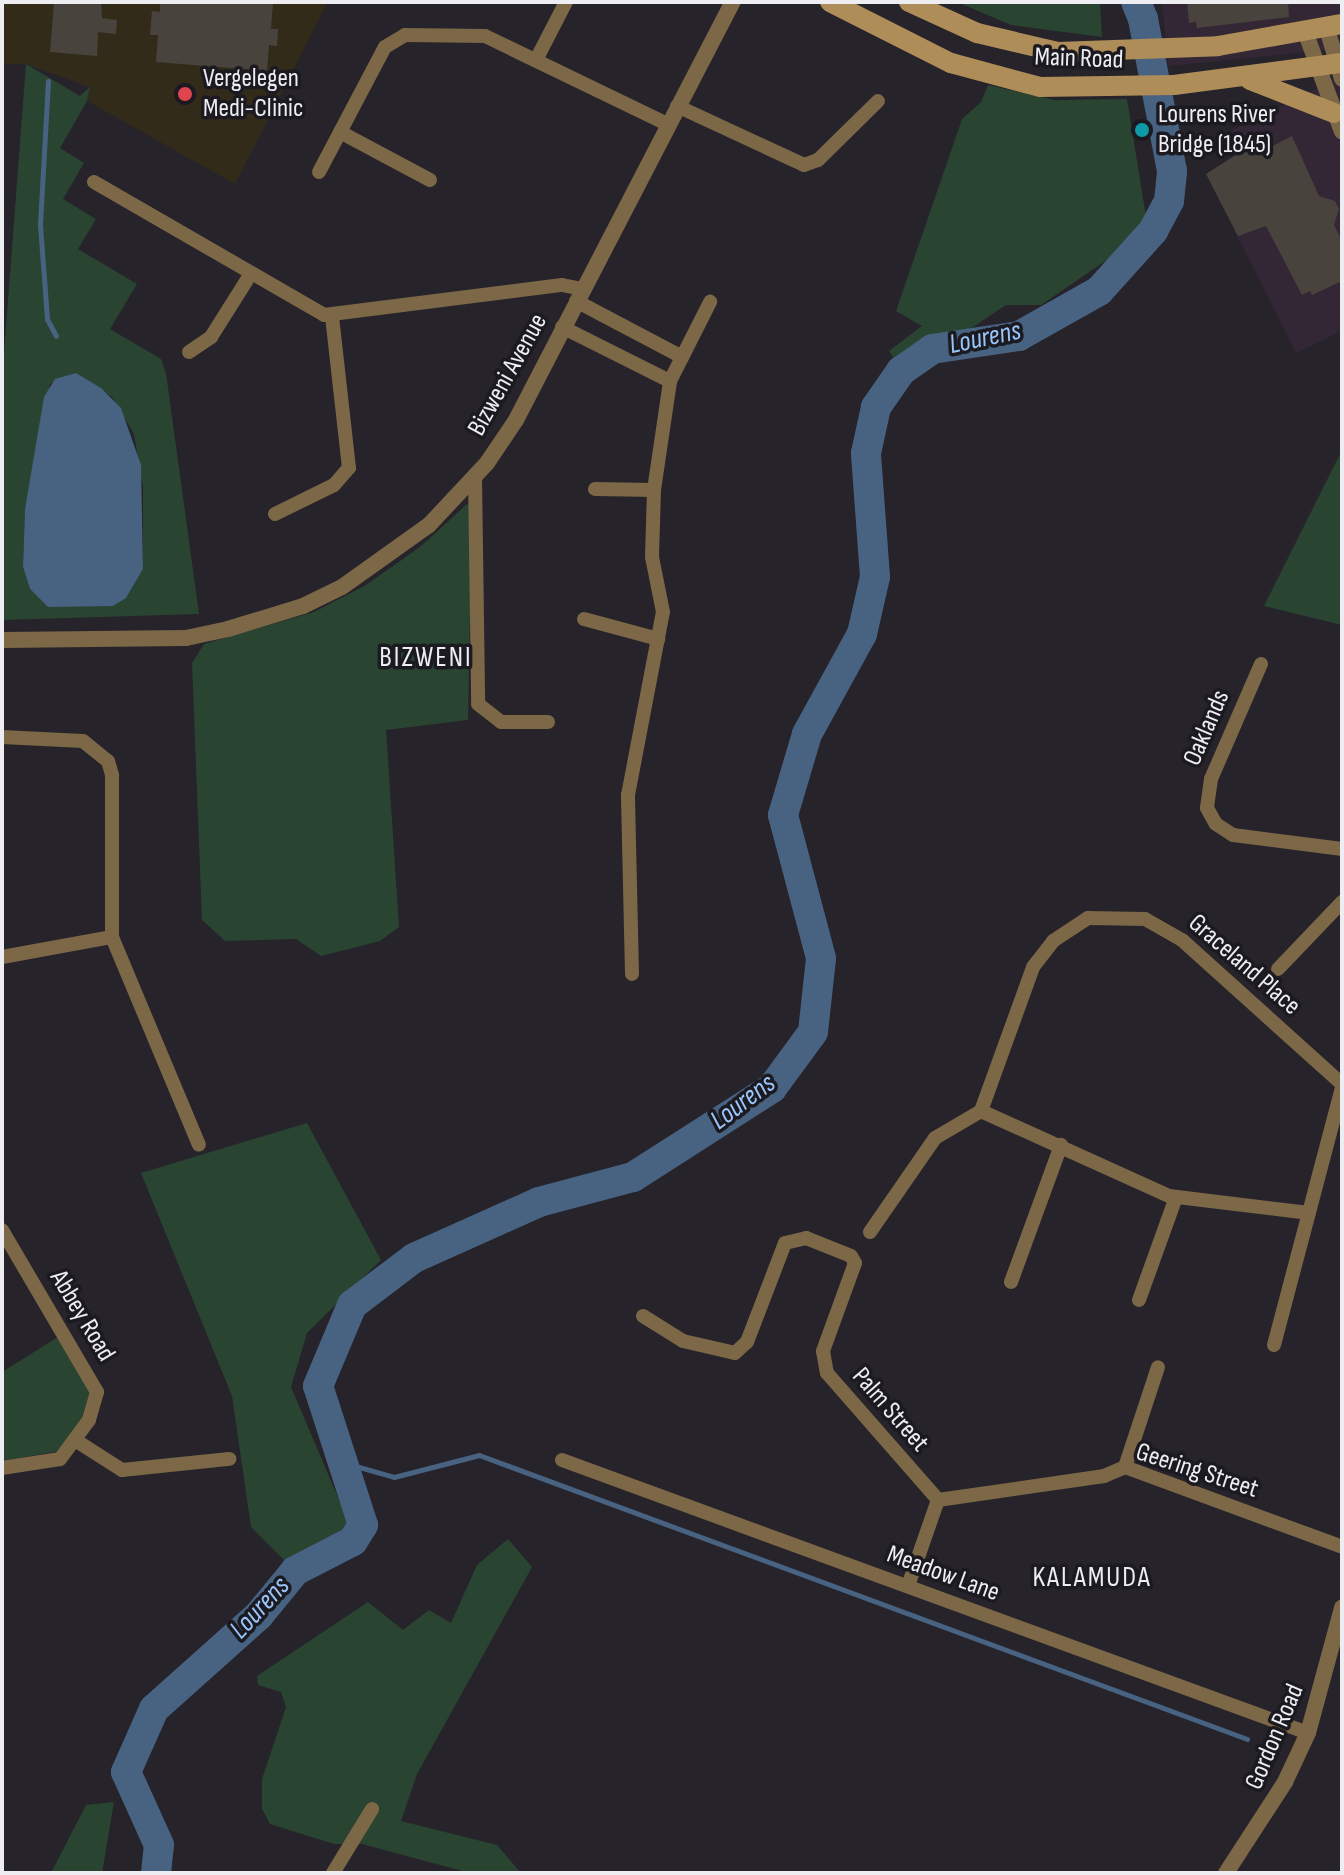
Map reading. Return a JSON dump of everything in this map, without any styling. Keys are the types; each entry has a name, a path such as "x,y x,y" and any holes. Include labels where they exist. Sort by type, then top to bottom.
{"main road":[{"name":"Main Road","path":"830,2 918,48 983,74 1040,87 1103,89 1174,85 1335,69"},
{"name":"Main Road","path":"909,2 977,33 1016,44 1097,54 1167,50 1306,34 1334,27"},
{"path":"1247,79 1338,122"}],"street":[{"path":"536,60 566,2"},
{"name":"Bizweni Avenue","path":"2,640 186,638 303,606 401,548 475,476 516,420 733,2"},
{"path":"1334,27 1338,122"},
{"path":"319,172 385,47 397,37 478,34 667,124"},
{"path":"1306,34 1335,69"},
{"path":"677,106 804,165 818,160 878,101"},
{"path":"340,132 430,180"},
{"path":"94,182 310,309 332,316 562,285 682,357"},
{"path":"189,352 211,337 250,275"},
{"path":"632,974 628,795 663,612 652,557 654,490 670,381 710,302"},
{"path":"275,514 334,485 349,468 332,316"},
{"path":"562,327 670,381"},
{"path":"475,476 478,704 501,722 548,722"},
{"path":"595,489 654,490"},
{"path":"584,619 658,639"},
{"name":"Oaklands","path":"1261,664 1211,779 1207,808 1216,824 1233,835 1342,849"},
{"path":"2,737 83,741 108,761 112,775 112,937 199,1145"},
{"path":"1278,969 1342,902"},
{"name":"Graceland Place","path":"981,1111 1033,967 1072,926 1104,915 1145,919 1182,940 1342,1085 1274,1345"},
{"path":"2,957 112,937"},
{"path":"870,1232 935,1138 981,1111 1176,1197 1309,1213"},
{"path":"1011,1282 1061,1145"},
{"path":"1139,1300 1176,1197"},
{"name":"Abbey Road","path":"2,1230 95,1386 94,1409 75,1440 53,1462 2,1468"},
{"name":"Palm Street","path":"643,1316 692,1345 735,1353 747,1342 785,1243 806,1238 854,1259 826,1338 827,1373 938,1500"},
{"path":"1125,1467 1158,1367"},
{"path":"75,1440 122,1470 229,1459"},
{"name":"Meadow Lane","path":"562,1460 1308,1733"},
{"name":"Geering Street","path":"938,1500 1104,1476 1125,1467 1342,1547"},
{"path":"908,1586 938,1500"},
{"name":"Gordon Road","path":"1226,1873 1285,1782 1308,1733 1342,1608"},
{"path":"333,1873 372,1809"}],"shaded area":[{"name":"Vergelegen Medi-Clinic","path":"2,2 328,2 235,184 87,101 89,87 26,64 2,64"},
{"path":"1162,2 1342,2 1342,331 1296,353 1206,174 1242,151 1231,131 1332,81 1338,49 1168,66"}],"green space":[{"path":"957,2 1100,2 1102,37 1011,25"},
{"path":"26,64 80,96 90,87 87,101 60,148 84,163 63,199 96,219 78,249 137,284 110,329 161,359 166,373 199,614 2,620 2,379","holes":["76,373 112,397 134,434 143,487 143,569 126,598 48,607 30,589 23,567 25,509 50,384"]},
{"path":"988,85 1054,100 1127,99 1147,223 1133,242 1041,305 1006,305 967,331 931,343 900,367 889,351 922,326 896,311 962,119 981,102"},
{"path":"1342,450 1342,625 1264,606"},
{"path":"467,504 472,507 468,720 386,730 399,927 380,941 321,956 296,939 225,941 202,920 192,663 204,644 314,612 366,585 420,547"},
{"path":"307,1123 381,1260 307,1333 291,1387 351,1528 318,1550 285,1561 251,1527 232,1396 141,1173"},
{"path":"58,1337 91,1393 88,1410 59,1451 2,1461 2,1372"},
{"path":"508,1539 532,1567 417,1774 401,1821 497,1845 521,1873 470,1873 362,1844 334,1844 270,1824 262,1809 262,1779 286,1707 281,1692 258,1685 257,1676 368,1602 403,1630 429,1610 451,1623 477,1565"},
{"path":"114,1802 102,1873 51,1873 86,1805"}],"water":[{"path":"76,373 101,388 121,408 141,465 143,569 126,598 113,606 48,607 30,589 23,567 25,509 44,397 55,379"}],"building":[{"path":"54,2 101,2 102,18 117,20 116,34 98,32 97,56 50,52"},
{"path":"160,2 273,2 271,29 278,29 277,46 269,45 267,71 156,62 158,35 150,35 152,11 160,12"},
{"path":"1187,2 1288,2 1289,17 1197,28 1196,22 1189,23"},
{"path":"1292,136 1319,196 1335,201 1339,209 1334,225 1342,241 1342,281 1312,295 1310,291 1302,295 1266,226 1238,236 1206,174 1242,151 1256,155"}],"waterway":[{"name":"Lourens","path":"156,1873 159,1845 126,1772 154,1709 259,1615 295,1571 353,1541 363,1525 318,1386 352,1305 414,1258 539,1202 633,1177 772,1088 813,1032 821,958 783,815 807,734 862,634 875,577 866,453 876,407 901,371 932,349 1019,336 1099,291 1153,231 1169,201 1172,171 1143,19 1136,2"},
{"path":"48,81 40,225 47,319 56,336"},
{"path":"338,1461 394,1477 479,1455 1247,1739"}],"place":[{"name":"Vergelegen Medi-Clinic","path":"185,94"},
{"name":"Lourens River Bridge (1845)","path":"1142,130"}],"district":[{"name":"BIZWENI","path":"426,658"},
{"name":"KALAMUDA","path":"1092,1578"}]}
